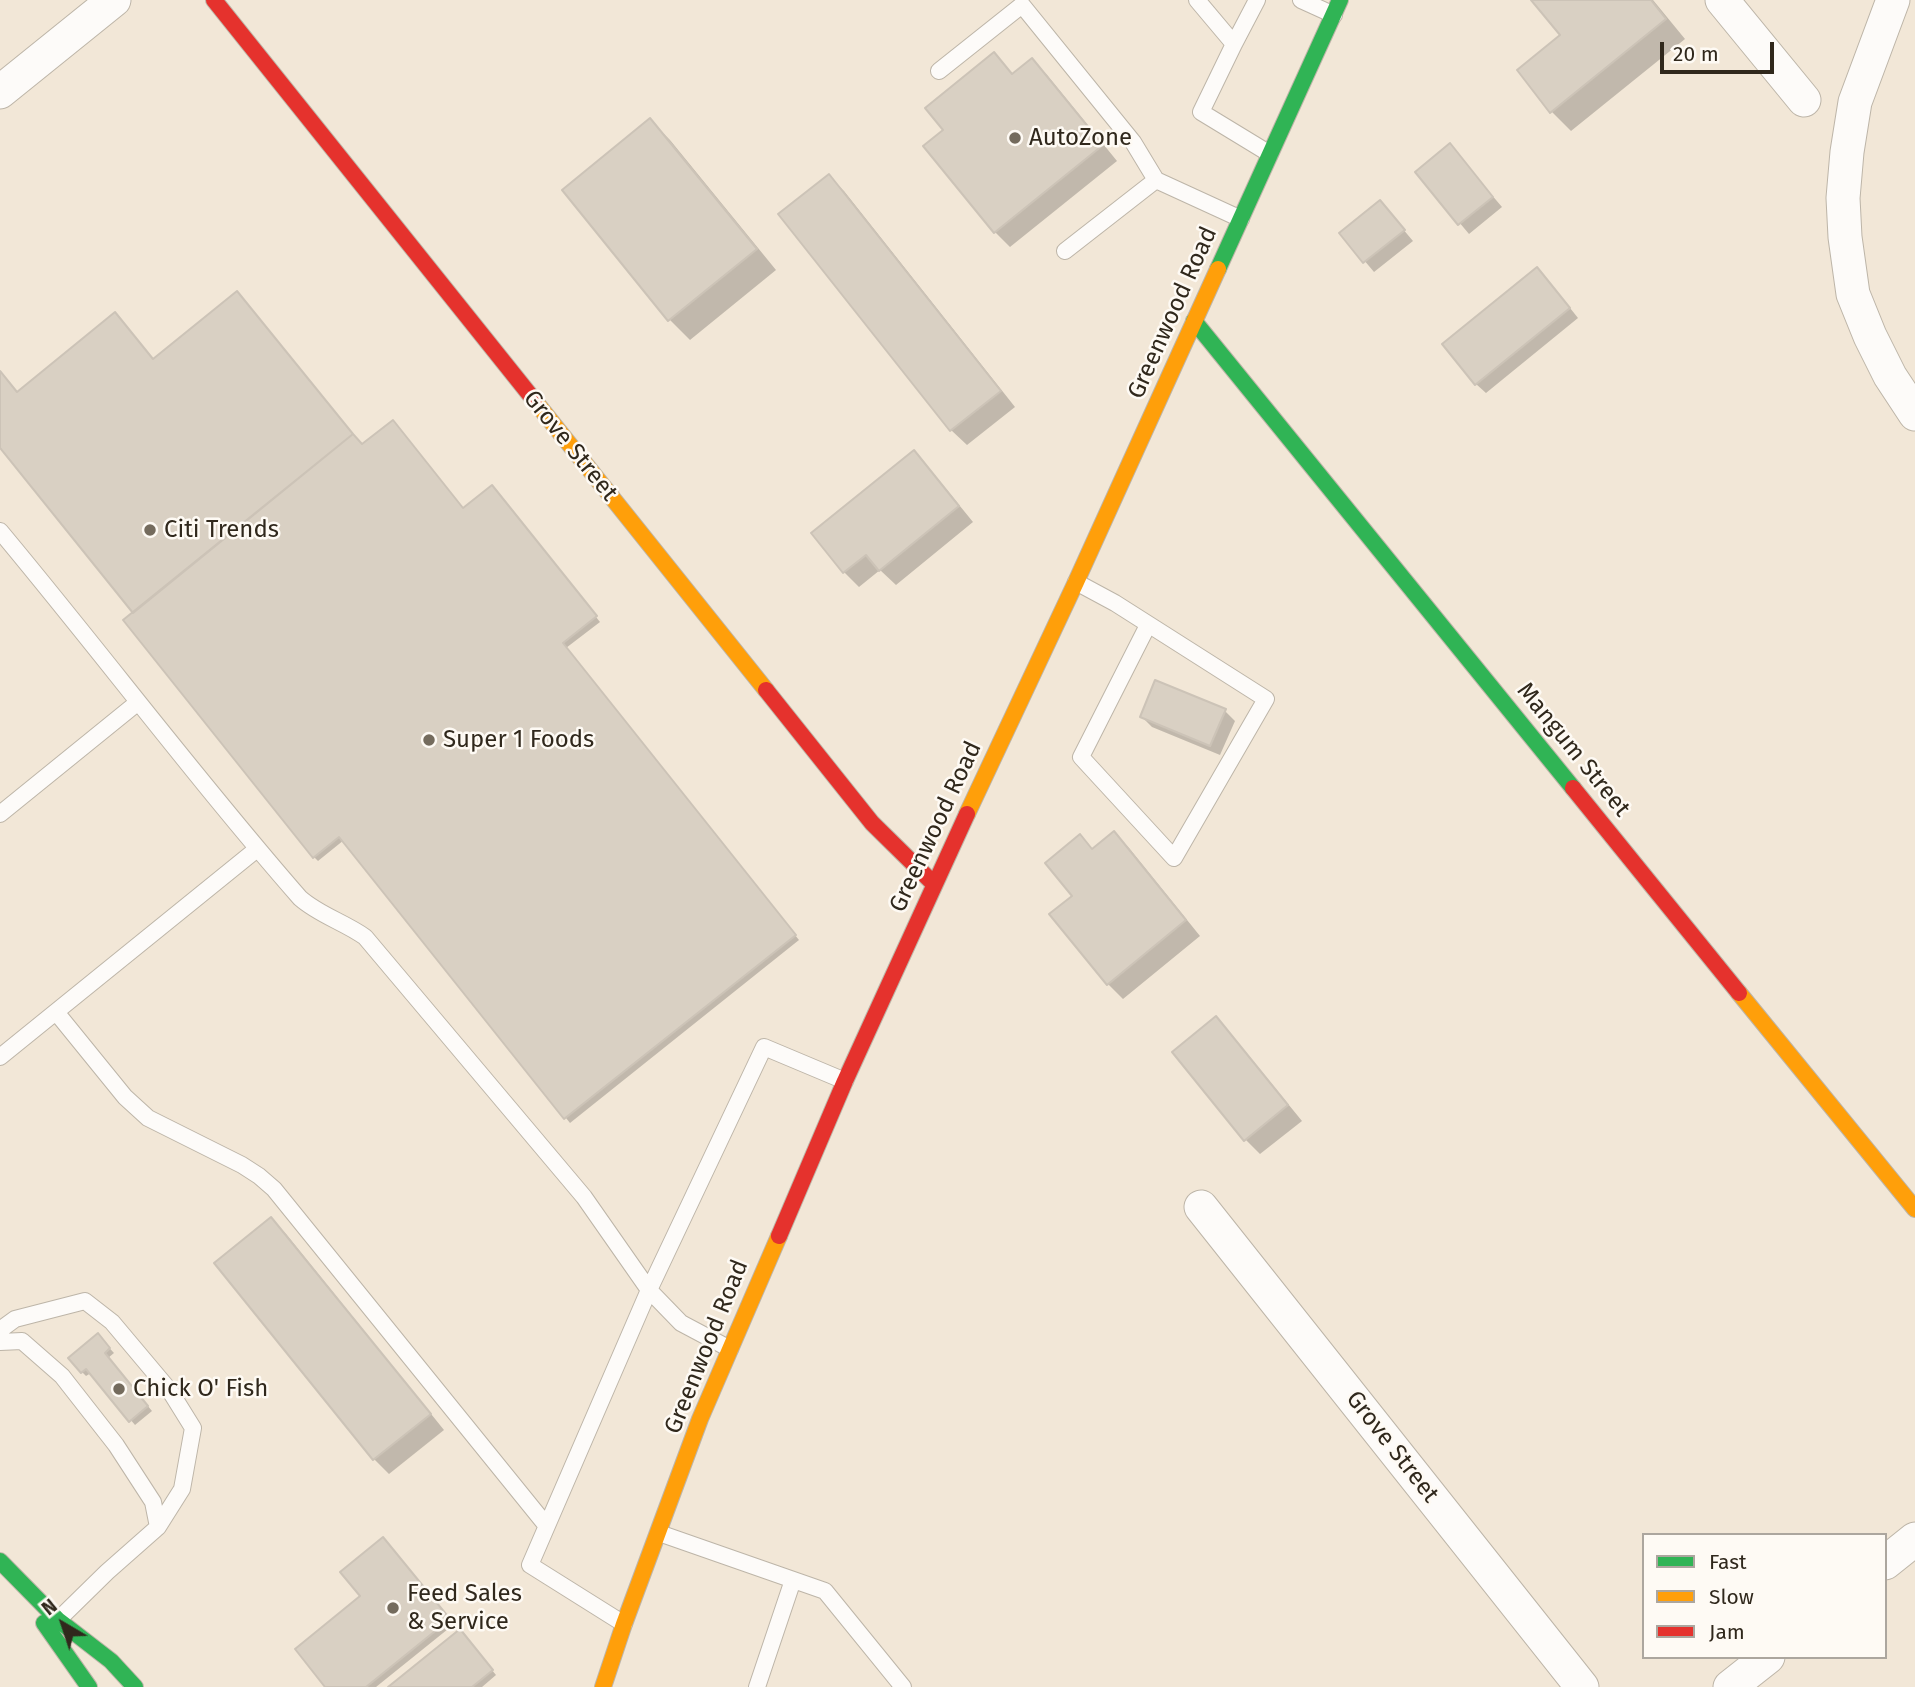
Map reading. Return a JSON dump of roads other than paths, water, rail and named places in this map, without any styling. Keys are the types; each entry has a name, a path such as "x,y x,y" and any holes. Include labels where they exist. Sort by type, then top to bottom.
{"street":[{"path":"0,92 114,0"},
{"name":"Grove Street","path":"214,0 872,824 934,884"},
{"path":"1722,0 1804,100"},
{"path":"1894,0 1855,102 1843,198 1853,294 1890,376 1915,414"},
{"name":"Greenwood Road","path":"603,1687 701,1419 845,1081 1076,582 1337,7"},
{"name":"Mangum Street","path":"1194,321 1915,1209"},
{"name":"Grove Street","path":"1201,1207 1582,1687"},
{"path":"1887,1561 1915,1539"},
{"path":"0,1561 58,1620 111,1661 135,1687"},
{"path":"0,1561 89,1687"},
{"path":"1730,1687 1765,1659"}],"lane":[{"path":"1198,0 1234,44"},
{"path":"1257,0 1201,111 1270,154"},
{"path":"1301,0 1337,7"},
{"path":"939,71 1025,3 1133,142 1156,180 1241,219"},
{"path":"1065,250 1156,180"},
{"path":"0,531 80,628 137,703 300,898 309,907 365,937 584,1197 649,1290 681,1323 730,1349"},
{"path":"1076,582 1115,603 1266,699 1174,858 1081,757 1148,625"},
{"path":"0,814 137,703"},
{"path":"0,1057 257,849"},
{"path":"56,1013 125,1097 148,1118 242,1165 274,1189 546,1525"},
{"path":"624,1625 530,1565 546,1525 649,1290 764,1047 845,1081"},
{"path":"0,1330 15,1319 85,1301 112,1322 170,1391 193,1428 182,1489 158,1527 58,1620"},
{"path":"0,1342 22,1341 62,1376 116,1445 153,1502 158,1527"},
{"path":"659,1533 825,1591 903,1687"},
{"path":"757,1687 793,1580"}],"place":[{"name":"AutoZone","path":"1015,138"},
{"name":"Citi Trends","path":"150,530"},
{"name":"Super 1 Foods","path":"429,740"},
{"name":"Chick O' Fish","path":"119,1389"},
{"name":"Feed Sales & Service","path":"393,1608"}]}
